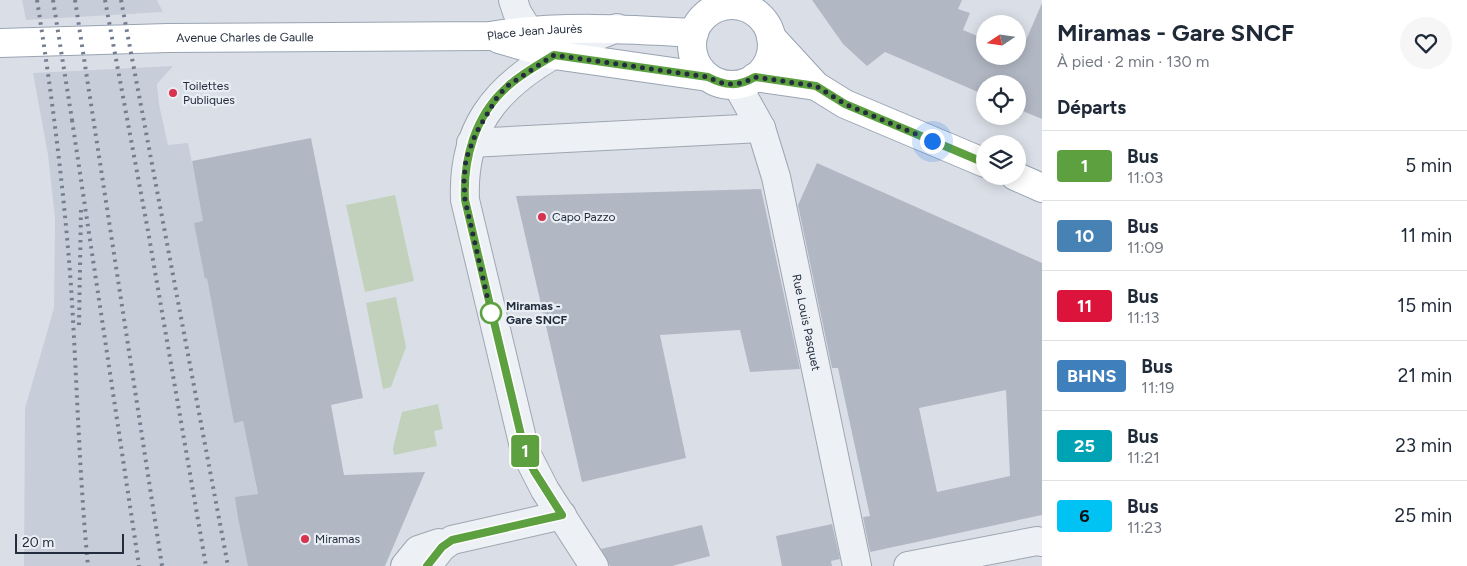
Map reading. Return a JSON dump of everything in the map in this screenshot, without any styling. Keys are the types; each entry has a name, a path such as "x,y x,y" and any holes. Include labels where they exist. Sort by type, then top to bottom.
{"main road":[{"path":"816,86 746,81 719,83 708,77 694,57 692,45 704,15 720,7 733,5 746,8 756,7 771,37 816,86 845,104 976,159"},
{"name":"Place Jean Jaurès","path":"490,36 528,30 617,28 704,15"},
{"name":"Place Jean Jaurès","path":"490,36 554,55 708,77"},
{"name":"Avenue Charles de Gaulle","path":"0,43 168,38 490,36"},
{"path":"746,81 764,70 769,60 771,37"},
{"path":"1026,181 1042,188"}],"street":[{"path":"513,0 517,12 528,30"},
{"name":"Place Jean Jaurès","path":"554,55 617,28"},
{"path":"554,55 506,87 480,123 471,142 464,180 465,200 525,452 534,471 594,566"},
{"name":"Rue Louis Pasquet","path":"746,81 776,177 857,566"},
{"path":"471,142 760,128"},
{"path":"405,566 418,550 452,540 562,515"},
{"path":"427,566 442,547 452,540"},
{"path":"908,566 1037,541 1042,542"}],"shaded area":[{"path":"22,0 157,0 163,12 26,20"},
{"path":"173,66 157,84 159,104 168,145 188,143 272,566 24,566 25,408 54,308 55,218 48,155 33,73"}],"green space":[{"path":"395,195 414,281 365,292 346,205"},
{"path":"396,297 406,347 391,387 383,389 366,303"},
{"path":"438,404 443,429 434,431 437,446 394,455 393,448 402,412"}],"building":[{"path":"812,0 962,0 958,9 970,13 963,30 976,35 976,65 1026,65 1026,40 1042,3 1042,119 1026,112 1026,75 976,75 976,91 885,52 867,66 843,44"},
{"path":"311,138 363,398 331,405 344,475 425,472 385,566 248,566 238,518 235,497 258,494 243,421 234,423 207,278 205,279 194,223 203,221 192,161"},
{"path":"817,163 1042,263 1042,515 870,552 863,517 870,516 838,368 832,368 798,205","holes":["1006,390 1010,476 937,492 919,408"]},
{"path":"761,189 800,369 750,372 740,330 660,335 686,458 582,482 516,196"},
{"path":"832,524 840,559 831,561 832,566 782,566 776,536"},
{"path":"702,525 710,556 672,566 610,566 601,549"}],"railway":[{"path":"37,0 48,71 65,214 88,566"},
{"path":"53,0 73,126"},
{"path":"75,0 162,566"},
{"path":"105,0 148,231 206,566"},
{"path":"121,0 228,566"},
{"path":"72,120 139,566"},
{"path":"79,325 81,210"}],"bus line":[{"name":"1","path":"427,566 433,555 452,540 562,515 534,471 525,452 465,200 466,159 471,142 480,123 506,87 554,55 708,77 728,85 747,82 755,77 816,86 845,104 976,159"}],"place":[{"name":"Toilettes Publiques","path":"173,93"},
{"name":"Capo Pazzo","path":"542,217"},
{"name":"Miramas - Gare SNCF","path":"491,313"},
{"name":"Miramas","path":"305,539"}],"route":[{"path":"491,313 465,200 466,159 471,142 480,123 506,87 554,55 708,77 728,85 747,82 755,77 816,86 845,104 932,141"}]}
